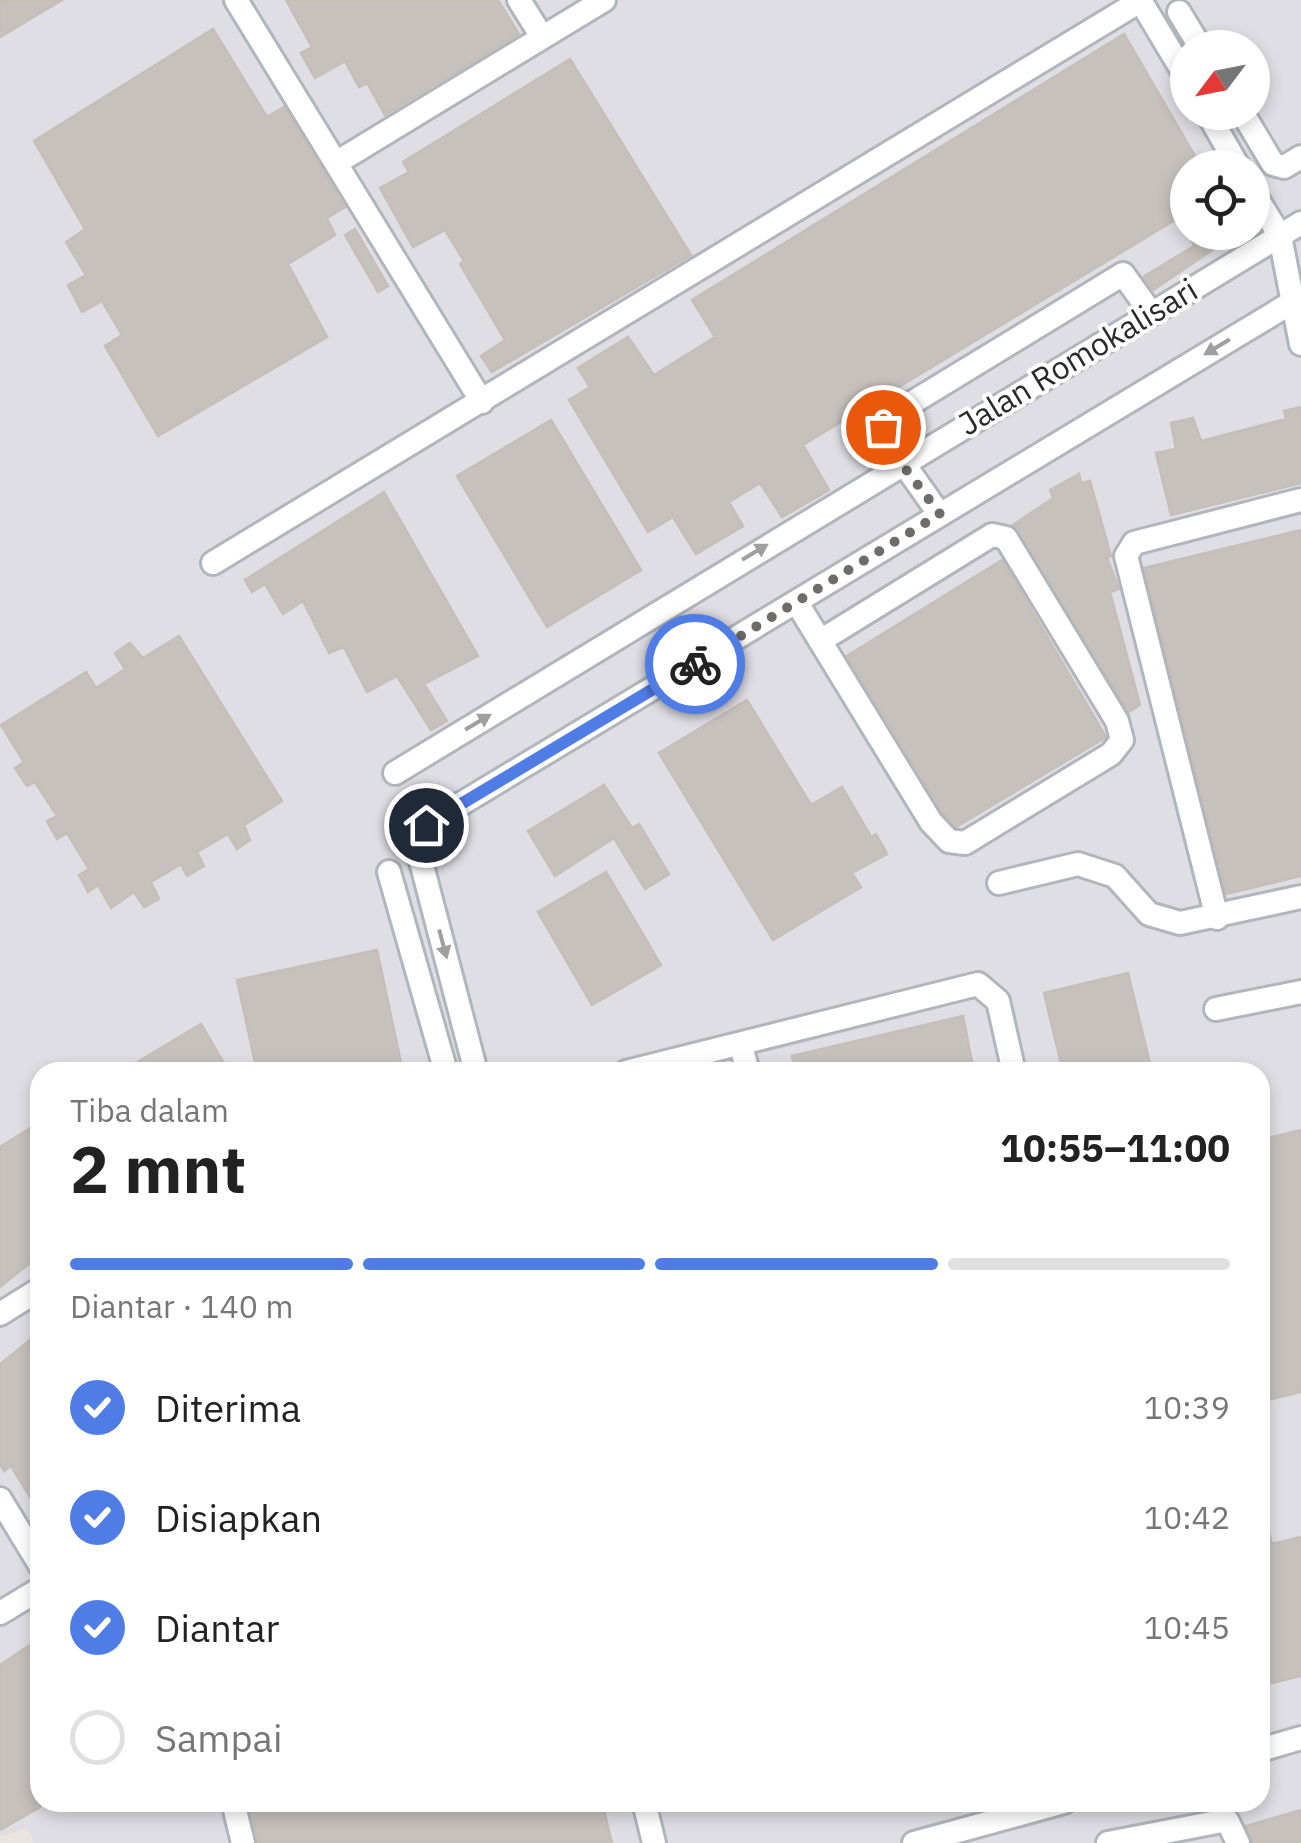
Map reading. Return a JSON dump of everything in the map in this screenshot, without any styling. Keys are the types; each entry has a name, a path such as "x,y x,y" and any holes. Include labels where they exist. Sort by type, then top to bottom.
{"lane":[{"path":"236,0 482,402"},
{"path":"519,0 542,37"},
{"path":"336,164 604,0"},
{"path":"214,563 1140,0 1170,50"},
{"path":"1178,12 1190,30"},
{"path":"1253,130 1274,164 1284,168 1301,157"},
{"path":"1270,220 1280,236 1296,300 1301,344"},
{"name":"Jalan Romokalisari","path":"395,773 1301,223"},
{"path":"940,514 887,440 883,427 887,418 1123,274 1151,313"},
{"name":"Jalan Romokalisari","path":"426,825 1296,300"},
{"path":"1218,918 1126,556 1134,543 1301,500"},
{"path":"797,603 820,641 932,822 949,841 965,843 1111,754 1122,740 1117,721 1006,538 992,536 820,641"},
{"path":"418,850 473,1062"},
{"path":"999,883 1078,864 1115,876 1149,914 1180,923 1218,918 1301,897"},
{"path":"389,872 443,1062"},
{"path":"671,1062 978,984 998,1001 1012,1062"},
{"path":"1216,1009 1301,992"},
{"path":"742,1046 746,1062"},
{"path":"0,1314 30,1294"},
{"path":"0,1499 30,1548"},
{"path":"0,1613 30,1595"},
{"path":"1270,1747 1301,1738"},
{"path":"235,1812 243,1843"},
{"path":"646,1812 654,1843"},
{"path":"914,1843 1027,1812"},
{"path":"1108,1843 1227,1820 1238,1843"}],"shaded area":[{"path":"0,0 1301,0 1301,1843 34,1843 27,1827 0,1837"}],"building":[{"path":"0,0 62,0 0,37"},
{"path":"286,0 498,0 519,34 385,115 367,83 359,87 345,61 315,78 301,53 312,47"},
{"path":"213,29 267,117 284,107 345,207 327,218 335,235 288,264 327,337 158,436 105,346 122,335 102,301 82,312 68,285 86,275 66,242 85,229 34,141"},
{"path":"1124,34 1170,113 1170,130 1180,130 1192,150 1170,150 1170,223 803,445 829,490 782,517 760,483 729,502 743,526 696,554 673,517 648,532 569,400 590,387 578,368 628,337 654,375 715,337 692,300"},
{"path":"570,59 691,255 492,372 481,356 505,340 460,264 464,261 445,230 413,247 380,188 409,172 403,162"},
{"path":"355,229 388,286 378,292 345,235"},
{"path":"1187,250 1212,250 1153,290 1143,277"},
{"path":"1301,407 1301,483 1171,515 1156,453 1176,449 1171,423 1193,418 1201,441 1286,419 1284,411"},
{"path":"551,420 641,570 547,627 457,476"},
{"path":"1079,474 1081,483 1090,481 1111,556 1107,558 1119,589 1110,592 1140,705 1129,712 1013,525 1053,498 1050,490"},
{"path":"384,492 478,656 424,684 447,721 431,730 397,676 367,692 344,647 329,653 303,601 283,614 265,584 252,592 245,580"},
{"path":"1301,530 1301,876 1226,894 1144,568"},
{"path":"1002,560 1106,737 956,827 943,813 847,656"},
{"path":"179,636 282,801 244,825 250,840 237,849 228,834 197,852 204,866 187,876 181,864 151,882 159,899 144,907 134,892 111,908 98,885 88,892 79,875 89,869 67,833 57,839 47,821 57,816 35,782 27,786 15,768 24,762 1,725 86,672 96,688 125,669 115,653 130,643 143,658"},
{"path":"747,700 811,805 842,787 871,837 876,834 887,854 852,873 861,887 773,940 659,753"},
{"path":"604,785 632,828 639,824 669,874 645,889 614,838 555,876 528,831"},
{"path":"606,872 661,965 592,1005 538,912"},
{"path":"377,950 401,1062 255,1062 237,980"},
{"path":"1128,973 1150,1062 1061,1062 1044,993"},
{"path":"963,1016 972,1062 794,1062 792,1056"},
{"path":"201,1024 223,1062 138,1062"},
{"path":"30,1128 30,1263 0,1287 0,1147"},
{"path":"1301,1130 1301,1392 1270,1400 1270,1138"},
{"path":"30,1340 30,1497 11,1466 4,1471 0,1464 0,1364"},
{"path":"1270,1536 1272,1544 1301,1537 1301,1676 1270,1684"},
{"path":"30,1645 31,1812 0,1830 0,1665"},
{"path":"1301,1810 1301,1843 1253,1843 1246,1826"},
{"path":"251,1812 604,1812 612,1843 258,1843"}],"way so far":[{"path":"695,664 940,514 901,463 883,427"}],"route":[{"path":"426,825 695,664"}]}
